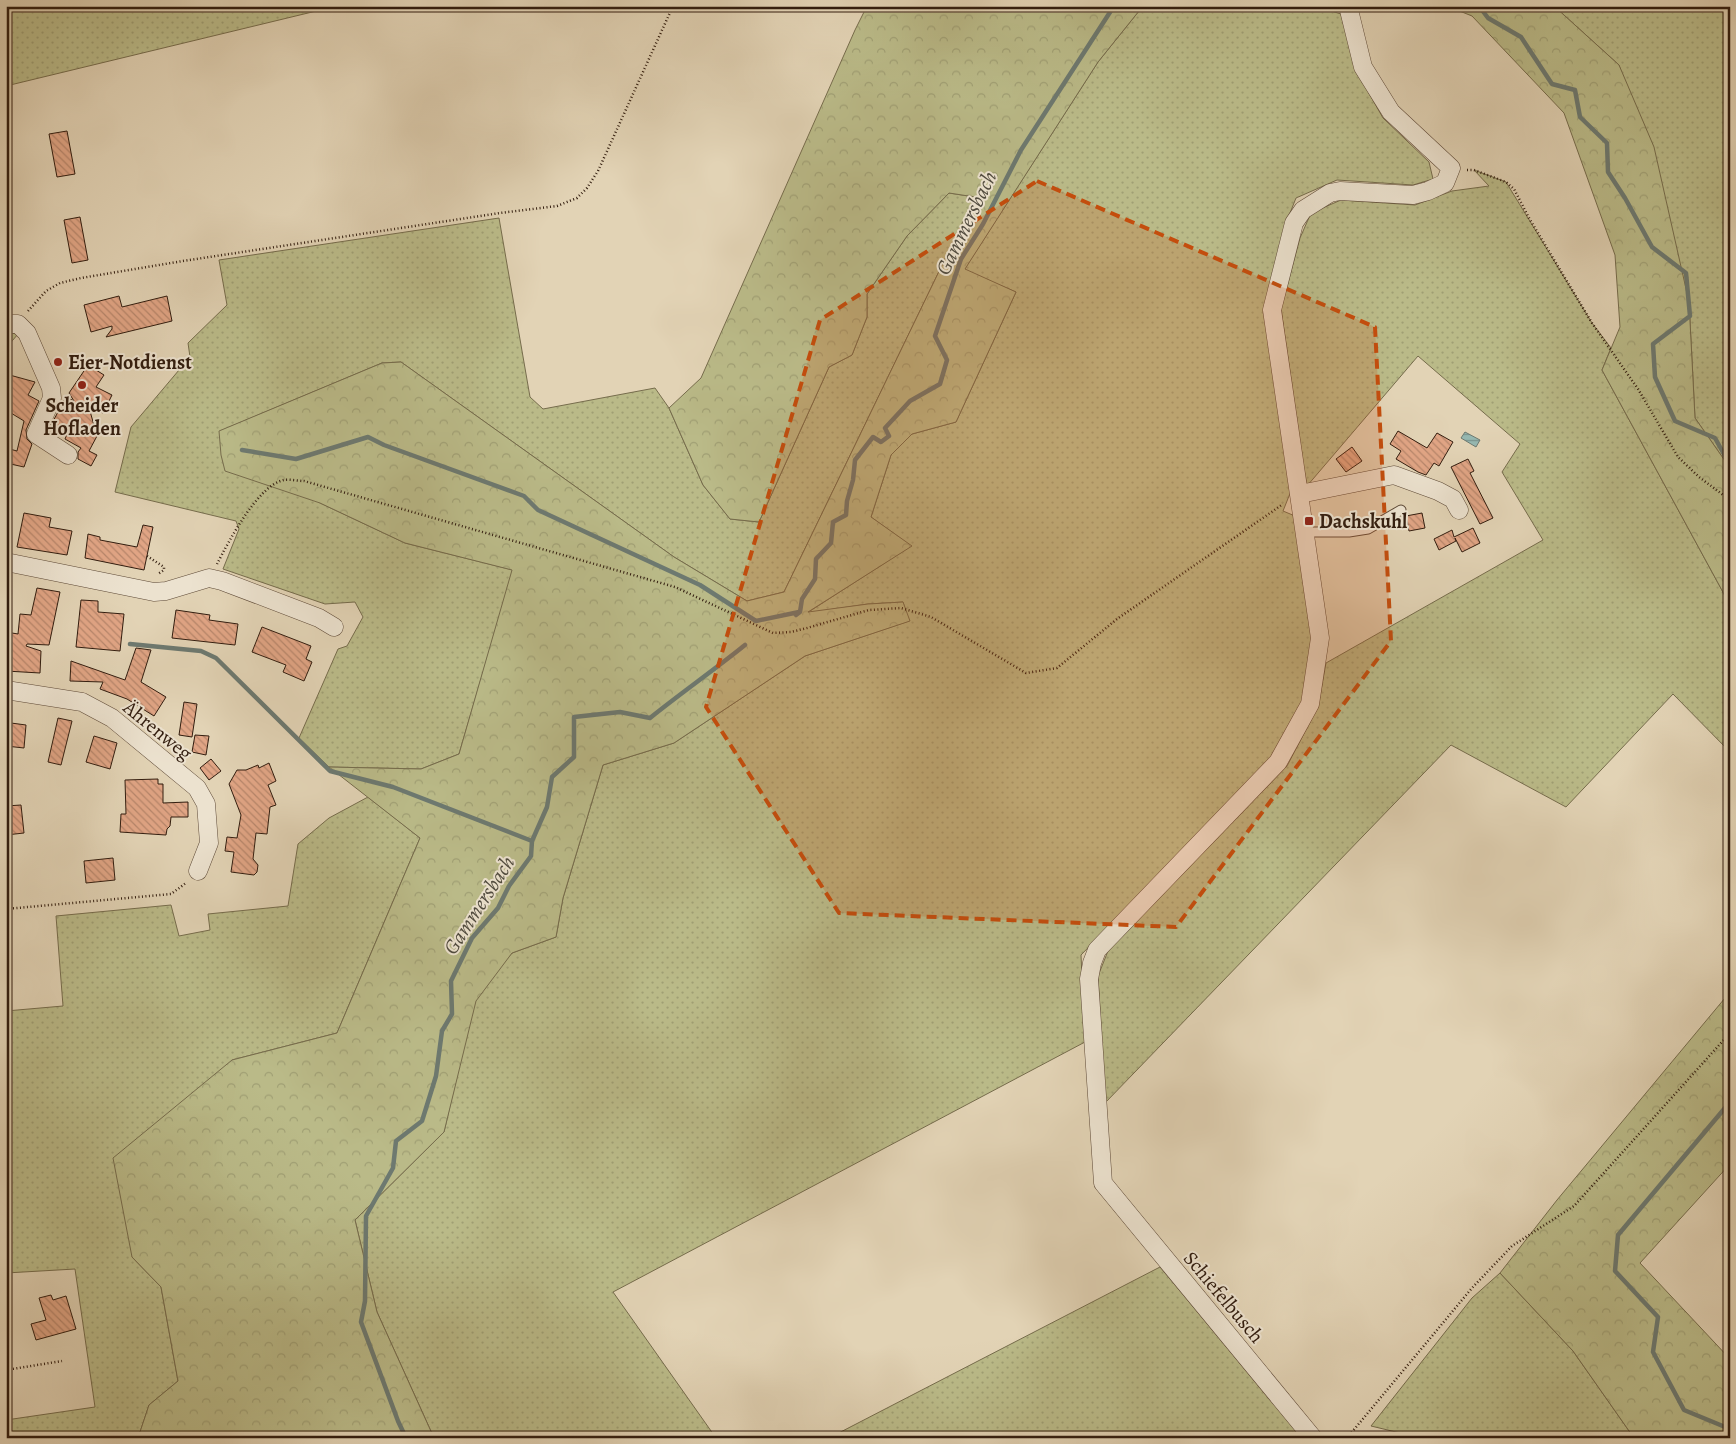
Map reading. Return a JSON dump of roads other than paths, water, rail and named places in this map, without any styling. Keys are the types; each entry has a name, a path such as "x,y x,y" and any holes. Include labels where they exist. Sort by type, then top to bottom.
{"street":[{"path":"1305,532 1272,310 1294,223 1303,210 1330,193 1340,190 1413,195 1428,191 1446,182 1452,168 1391,112 1363,67 1348,6"},
{"path":"12,324 27,333 51,388 52,398 36,434 68,455"},
{"path":"1300,494 1394,475 1454,499 1459,510"},
{"name":"Schiefelbusch","path":"1305,532 1320,638 1310,704 1278,762 1097,950 1089,979 1103,1183 1313,1438"},
{"path":"6,562 154,592 166,591 209,578 222,581 319,618 334,627"},
{"name":"Ährenweg","path":"6,690 82,702 112,718 197,788 206,804 210,843 198,871"}],"lane":[{"path":"1305,532 1349,532 1368,529 1402,510"}],"water":[{"path":"1465,432 1480,440 1476,447 1461,438"}],"waterway":[{"name":"Gammersbach","path":"796,615 800,612 802,599 815,579 816,559 831,543 833,522 846,515 855,460 873,437 881,442 889,436 885,428 910,401 940,384 947,360 935,336 961,259 983,224 1021,150 1114,6"},
{"path":"1479,6 1488,18 1521,37 1552,84 1575,90 1580,117 1607,143 1608,172 1625,198 1652,247 1686,273 1690,316 1653,344 1655,377 1675,421 1715,438 1730,465"},
{"path":"242,450 296,459 368,437 384,445 524,496 538,510 700,585 756,621 799,612"},
{"path":"130,644 201,651 216,658 330,771 393,787 532,841"},
{"name":"Gammersbach","path":"406,1438 361,1322 365,1301 366,1216 393,1168 396,1141 422,1121 436,1076 442,1031 452,1014 451,981 472,938 498,908 509,886 531,856 532,841 547,807 552,777 574,757 574,717 620,712 650,718 745,645"},
{"path":"1730,1102 1618,1235 1615,1271 1658,1317 1653,1352 1684,1410 1730,1429"}],"place":[{"name":"Eier-Notdienst","path":"58,362"},
{"name":"Scheider Hofladen","path":"82,385"},
{"name":"Dachskuhl","path":"1309,521"}]}
